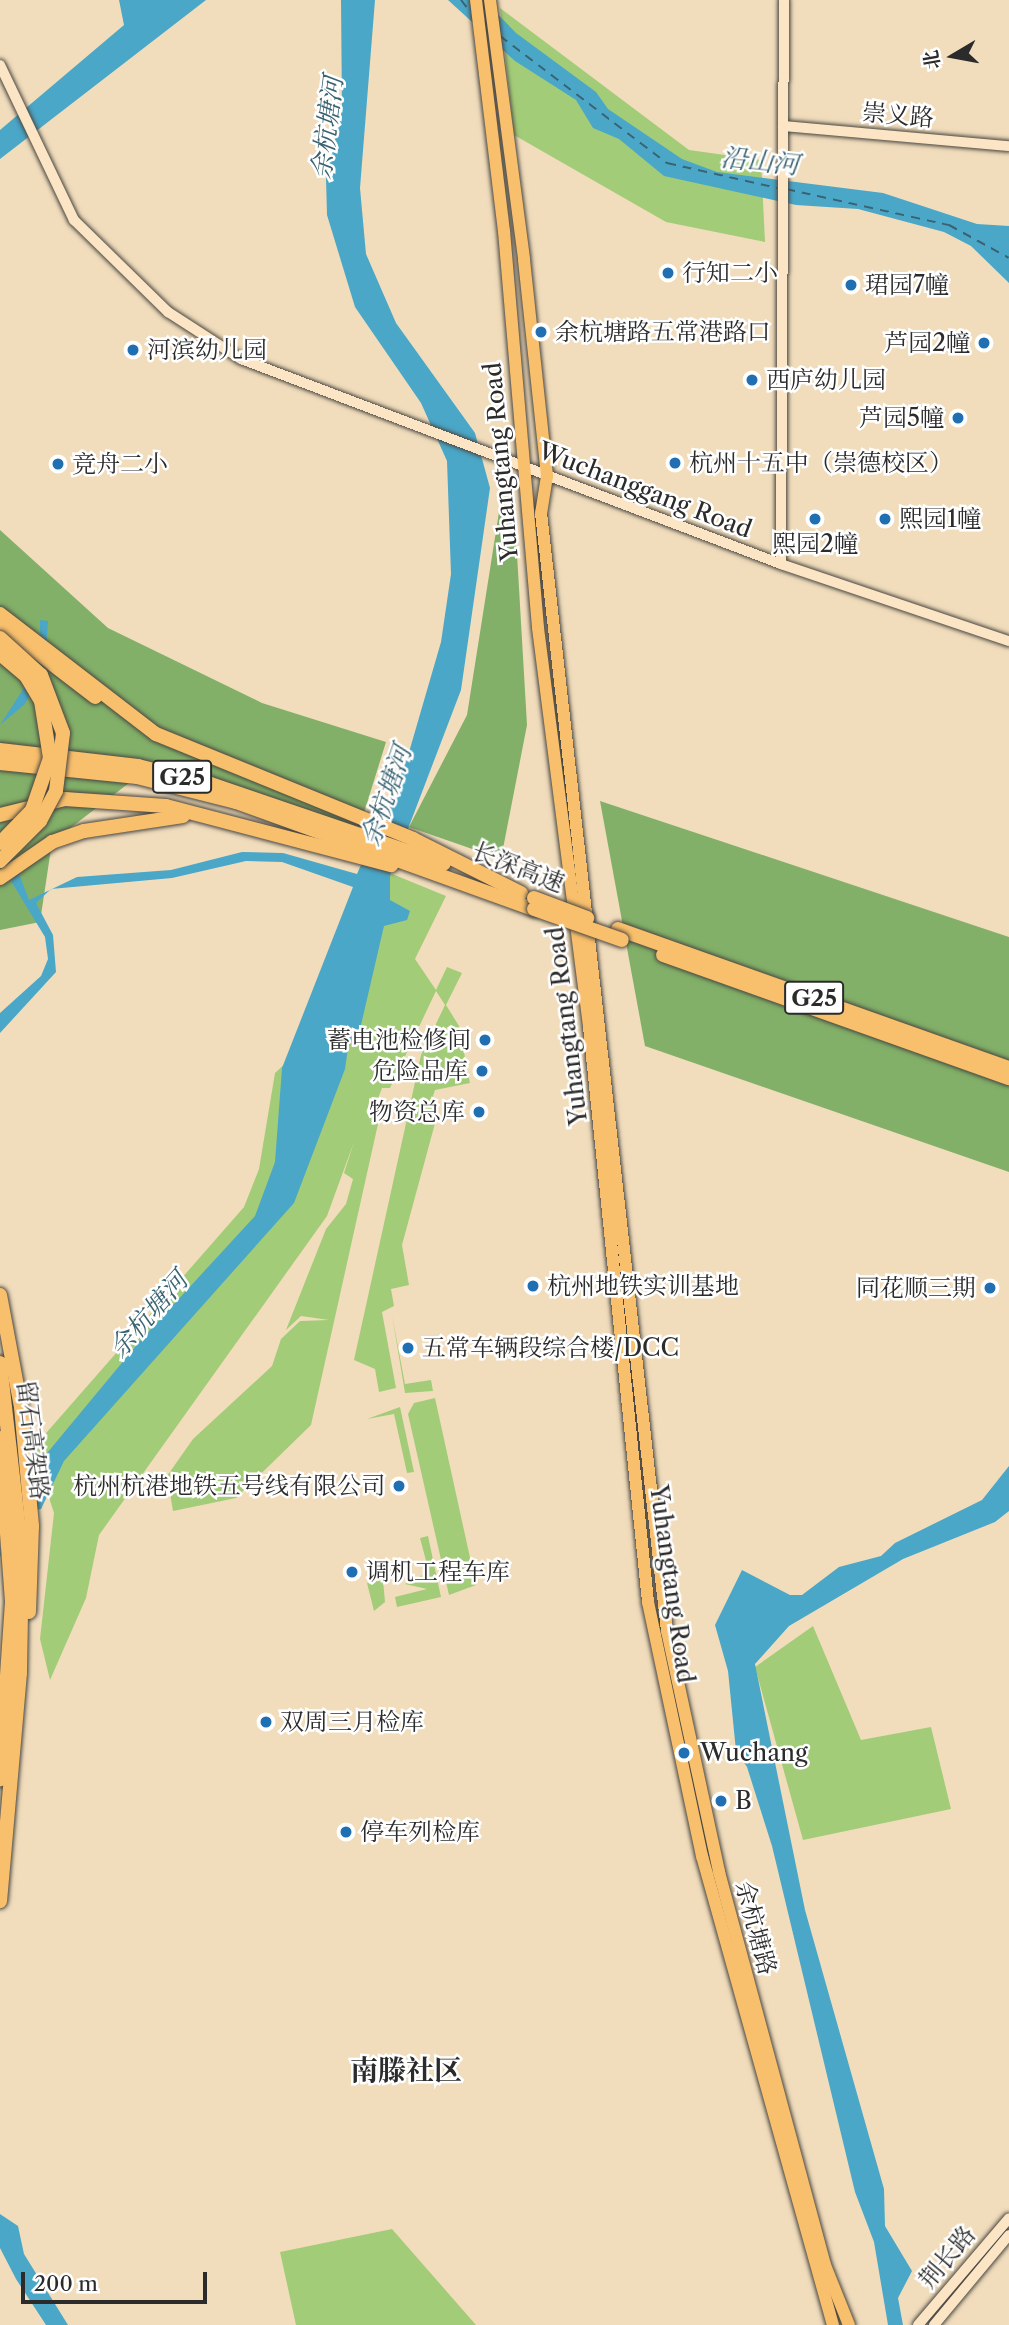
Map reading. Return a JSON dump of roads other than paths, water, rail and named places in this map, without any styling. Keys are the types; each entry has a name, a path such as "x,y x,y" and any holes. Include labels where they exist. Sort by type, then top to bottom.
{"highway":[{"path":"0,614 156,734"},
{"path":"0,624 104,704 156,734 368,820 405,854"},
{"path":"0,638 41,675 64,733 56,791 40,821 0,861"},
{"path":"0,654 26,676 41,701 50,758 32,810 0,842"},
{"name":"长深高速","path":"0,750 138,766 358,843"},
{"name":"长深高速","path":"0,763 137,777 358,843 405,854 1009,1079"},
{"path":"0,815 31,803 119,802 358,843 405,854 526,900"},
{"path":"0,878 52,842 133,819 172,816 258,826"},
{"name":"长深高速","path":"620,935 1009,1068"},
{"path":"0,1296 21,1407 32,1526 20,1672"},
{"name":"留石高架路","path":"0,1363 21,1530 20,1672 0,1901"},
{"name":"留石高架路","path":"0,1438 12,1602 0,1780"}],"main road":[{"name":"Yuhangtang Road","path":"476,0 504,231 520,466 590,1027 648,1602 695,1832 833,2325"},
{"name":"Yuhangtang Road","path":"490,0 547,476 541,513 669,1643 719,1872 818,2239 849,2325"}],"street":[{"path":"781,564 784,0"},
{"name":"Wuchanggang Road","path":"0,65 34,146 75,220 167,312 241,359 781,564 1009,641"},
{"name":"崇义路","path":"783,125 1009,146"},
{"name":"荆长路","path":"918,2325 1009,2217"},
{"name":"荆长路","path":"934,2325 1009,2235"}],"water":[{"path":"119,0 206,0 0,159 0,130 124,25"},
{"path":"341,0 375,0 360,188 366,254 396,323 475,433 490,488 461,690 390,876 390,900 410,911 407,920 384,926 361,1025 348,1048 345,1069 294,1203 64,1461 41,1509 30,1511 0,1557 4,1505 140,1341 255,1216 275,1162 282,1068 353,887 282,862 246,861 172,878 52,889 77,877 171,870 242,852 283,853 357,874 407,759 441,642 451,574 447,461 421,403 355,307 327,215 326,178 342,110"},
{"path":"448,0 484,0 516,33 596,92 608,109 682,159 717,172 883,193 977,224 1009,226 1009,283 971,246 944,232 858,209 796,205 664,176 619,139 593,128 576,100 515,61"},
{"path":"40,620 48,621 45,665 25,704 0,725 40,663"},
{"path":"0,824 29,900 50,890 36,903 53,935 56,972 0,1033 0,1013 41,976 48,959 45,937 11,881"},
{"path":"1009,1466 1009,1511 995,1522 903,1559 789,1626 755,1664 805,1910 884,2189 885,2226 912,2271 898,2298 903,2325 888,2325 874,2242 855,2192 772,1846 747,1767 736,1751 728,1671 715,1625 742,1570 790,1595 802,1595 839,1567 881,1556 895,1543 982,1500"},
{"path":"0,2214 18,2226 24,2254 68,2325 46,2325 16,2279 0,2248"}],"place":[{"name":"行知二小","path":"668,273"},
{"name":"珺园7幢","path":"851,285"},
{"name":"余杭塘路五常港路口","path":"541,332"},
{"name":"芦园2幢","path":"984,343"},
{"name":"河滨幼儿园","path":"133,350"},
{"name":"西庐幼儿园","path":"752,380"},
{"name":"芦园5幢","path":"958,418"},
{"name":"杭州十五中（崇德校区）","path":"675,463"},
{"name":"竞舟二小","path":"58,464"},
{"name":"熙园2幢","path":"815,519"},
{"name":"熙园1幢","path":"885,519"},
{"name":"蓄电池检修间","path":"485,1040"},
{"name":"危险品库","path":"482,1071"},
{"name":"物资总库","path":"479,1112"},
{"name":"杭州地铁实训基地","path":"533,1286"},
{"name":"同花顺三期","path":"990,1288"},
{"name":"五常车辆段综合楼/DCC","path":"408,1348"},
{"name":"杭州杭港地铁五号线有限公司","path":"399,1486"},
{"name":"调机工程车库","path":"352,1572"},
{"name":"双周三月检库","path":"266,1722"},
{"name":"Wuchang","path":"684,1753"},
{"name":"B","path":"721,1801"},
{"name":"停车列检库","path":"346,1832"}],"district":[{"name":"南滕社区","path":"406,2070"}],"water label":[{"name":"余杭塘河","path":"328,128"},
{"name":"沿山河","path":"760,162"},
{"name":"余杭塘河","path":"387,796"},
{"name":"余杭塘河","path":"149,1315"}]}
